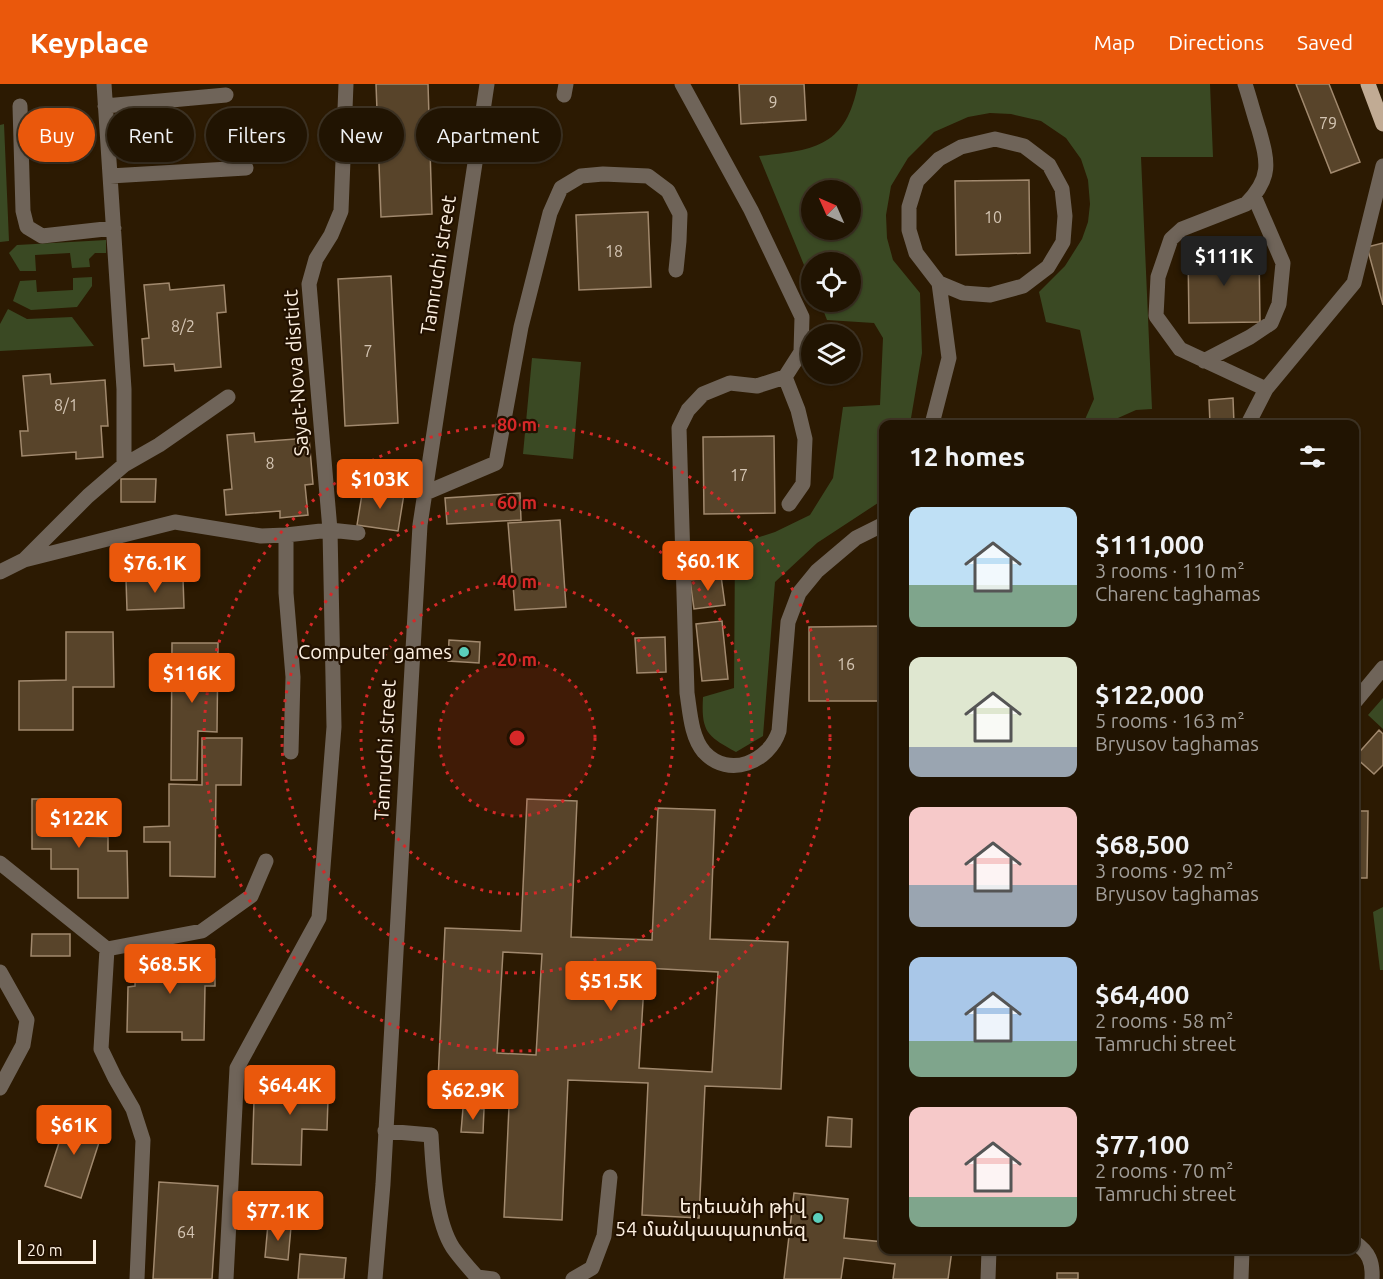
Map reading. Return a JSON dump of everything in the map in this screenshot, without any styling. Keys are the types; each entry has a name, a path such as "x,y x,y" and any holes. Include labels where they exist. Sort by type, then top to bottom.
{"main road":[{"path":"1368,84 1382,120"}],"street":[{"path":"104,84 124,389 124,465"},
{"name":"Sayat-Nova disrtict","path":"226,1279 237,1068 319,918 334,727 330,530 309,284 316,259 331,235 341,211 346,84"},
{"name":"Tamruchi street","path":"375,1279 423,494 487,84"},
{"path":"682,84 751,210 802,317 801,352 785,377 757,386 730,383 703,394 688,410 679,428 687,693 691,724 704,752 730,766 754,762 768,752 779,731 788,622 799,593 817,571 856,538 879,526"},
{"path":"1245,84 1267,159 1264,179 1254,196 1246,204 1182,229 1171,239 1158,277 1156,315 1180,349 1266,389"},
{"path":"105,106 226,95"},
{"path":"20,106 23,211 27,227 42,236 114,228"},
{"path":"933,420 949,358 939,283 916,253 909,230 909,207 917,181 939,159 961,147 995,139 1024,146 1049,165 1062,189 1065,216 1063,242 1048,267 1023,286 990,296 963,293 939,283"},
{"path":"1250,420 1266,389 1354,283 1383,166"},
{"path":"110,176 246,168"},
{"path":"423,494 496,463 521,327 550,213 561,188 581,176 603,174 648,176 668,190 680,214 676,270"},
{"path":"1204,361 1250,337 1271,323 1280,304 1283,263 1254,196"},
{"path":"785,377 798,410 805,439 803,484 789,504"},
{"path":"24,560 88,496 124,465 159,445 228,397"},
{"path":"0,572 24,560 175,522 261,536 330,530 358,533"},
{"path":"286,535 286,593 293,677 291,752"},
{"path":"1359,697 1383,668"},
{"path":"0,863 107,949 202,931 251,896 266,861"},
{"path":"107,949 101,1049 114,1078 133,1109 142,1140 137,1279"},
{"path":"0,972 27,1020 23,1045 0,1088"},
{"path":"385,1131 431,1135 435,1187 441,1215 453,1247 477,1277 494,1279"},
{"path":"573,1279 592,1268 604,1236 610,1177"},
{"path":"1359,1246 1369,1254 1373,1265 1372,1279"},
{"path":"988,1279 989,1254"},
{"path":"1242,1254 1242,1279"}],"green space":[{"path":"858,84 1210,84 1213,157 1141,157 1152,409 1136,410 1115,420 1085,420 1094,399 1080,330 1046,322 1039,292 1065,266 1082,239 1088,222 1090,204 1088,180 1081,159 1066,138 1041,121 1011,114 990,113 968,117 934,132 908,158 891,186 886,215 887,238 893,260 920,293 922,353 911,420 879,420 879,502 817,543 775,582 763,736 736,752 712,737 703,718 703,697 734,688 735,545 775,532 810,515 833,478 843,407 880,405 883,338 874,323 827,320 824,312 861,312 861,252 801,252 801,258 759,156 812,147 836,133 853,105"},
{"path":"4,124 9,241 0,242 0,125"},
{"path":"106,240 106,253 95,253 89,259 90,267 72,268 70,253 35,255 36,271 20,271 9,253 17,245"},
{"path":"92,277 92,286 77,307 31,310 13,301 20,281 36,280 37,292 73,290 73,278"},
{"path":"8,309 27,319 72,317 94,346 0,351 0,324"},
{"path":"532,358 581,362 573,459 523,454"},
{"path":"1383,698 1383,729 1368,715"},
{"path":"1383,907 1383,970 1380,970 1373,912"}],"building":[{"path":"376,84 428,84 429,108 416,108 416,162 430,162 432,214 381,217 379,162 404,162 404,108 377,108"},
{"path":"739,84 804,84 806,120 741,124"},
{"path":"1296,84 1329,84 1360,162 1331,173"},
{"path":"1029,180 1030,253 956,255 955,181"},
{"path":"648,212 651,287 579,290 576,215"},
{"path":"1383,243 1383,305 1367,247"},
{"path":"1259,251 1260,322 1189,323 1188,252"},
{"path":"391,276 398,423 345,426 338,279"},
{"path":"169,283 170,290 224,285 226,312 217,313 221,367 175,371 174,364 144,366 142,339 149,338 144,285"},
{"path":"50,374 51,384 105,380 108,426 101,426 103,457 76,459 76,452 22,456 20,431 28,431 23,376"},
{"path":"1233,398 1234,420 1210,420 1209,400"},
{"path":"254,433 255,442 309,438 313,484 305,485 308,515 280,518 280,511 226,515 224,490 232,489 227,435"},
{"path":"774,436 775,513 704,514 703,437"},
{"path":"121,479 156,479 155,502 121,502"},
{"path":"363,488 404,494 398,531 357,525"},
{"path":"520,493 521,520 447,524 445,498"},
{"path":"560,520 566,607 515,610 508,523"},
{"path":"721,576 725,605 694,609 690,580"},
{"path":"183,578 184,608 127,610 126,579"},
{"path":"722,621 728,679 702,681 696,624"},
{"path":"879,626 879,701 809,701 809,627"},
{"path":"66,632 113,632 114,687 73,687 73,730 19,730 19,681 66,680"},
{"path":"665,637 666,672 637,673 635,638"},
{"name":"Computer games","path":"449,640 480,642 479,663 448,661"},
{"path":"172,643 218,643 217,732 198,731 197,780 171,780"},
{"path":"1379,730 1383,734 1383,765 1374,774 1359,761 1359,752"},
{"path":"202,738 242,738 241,785 216,785 215,877 170,876 170,842 144,842 144,827 169,826 169,784 202,785"},
{"path":"32,799 82,799 82,836 108,837 108,851 127,851 128,898 78,898 78,869 51,869 51,849 32,849"},
{"path":"527,799 577,801 571,937 652,940 658,808 715,810 710,939 788,942 781,1089 705,1086 699,1218 642,1215 648,1083 568,1080 562,1220 504,1217 510,1084 438,1081 445,928 521,931","holes":["503,952 542,954 536,1055 497,1053","645,968 718,972 712,1072 639,1068"]},
{"path":"1359,811 1368,811 1367,878 1359,878"},
{"path":"32,934 70,934 70,956 31,956"},
{"path":"136,951 161,951 161,958 215,959 215,986 205,986 204,1040 182,1040 182,1032 127,1032 128,987 135,986"},
{"path":"281,1066 329,1068 327,1130 302,1129 301,1165 252,1164 254,1100 280,1101"},
{"path":"463,1108 484,1109 483,1133 461,1132"},
{"path":"68,1115 104,1127 81,1198 45,1186"},
{"path":"828,1117 852,1119 851,1147 826,1146"},
{"path":"159,1182 218,1186 212,1279 153,1279"},
{"name":"երեւանի թիվ 54 մանկապարտեզ","path":"794,1193 848,1199 844,1238 879,1242 879,1254 951,1254 948,1279 893,1279 895,1264 844,1258 841,1279 784,1279"},
{"path":"268,1224 291,1227 288,1260 265,1257"},
{"path":"300,1254 346,1258 344,1279 298,1279"},
{"path":"1057,1273 1078,1273 1078,1279 1057,1279"}],"place":[{"name":"Computer games","path":"464,652"},
{"name":"երեւանի թիվ 54 մանկապարտեզ","path":"818,1218"}]}
